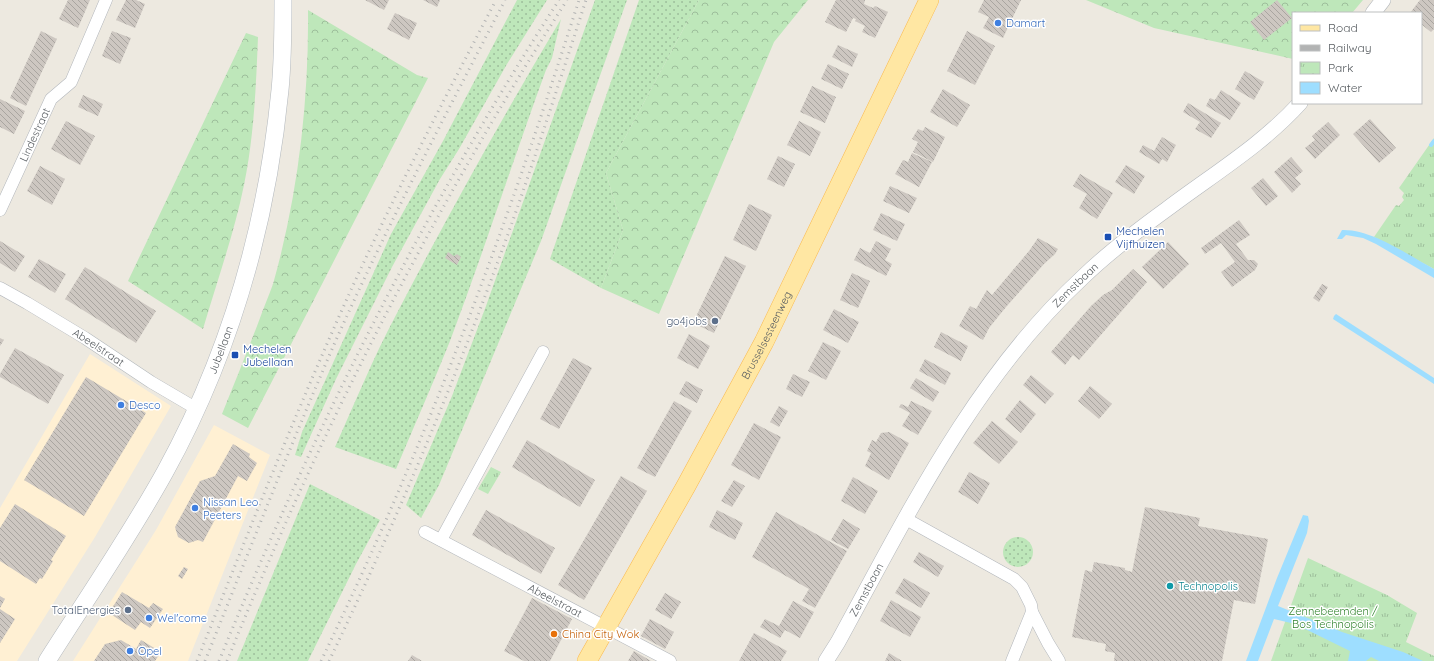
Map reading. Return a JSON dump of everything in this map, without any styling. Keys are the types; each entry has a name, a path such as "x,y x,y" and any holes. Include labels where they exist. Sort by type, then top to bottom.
{"main road":[{"name":"Jubellaan","path":"47,661 145,506 165,471 197,409 216,364 232,320 246,276 262,206 274,136 280,89 283,41 283,0"},
{"name":"Brusselsesteenweg","path":"587,661 686,486 764,342 929,0"}],"street":[{"name":"Lindestraat","path":"0,210 51,99 71,82 106,0"},
{"path":"1374,12 1383,0"},
{"name":"Zemstbaan","path":"826,661 943,454 991,383 1026,338 1068,292 1090,271 1131,237 1245,153 1299,104"},
{"name":"Abeelstraat","path":"0,288 86,338 151,382 197,409"},
{"path":"441,540 543,352"},
{"path":"906,519 1014,579 1022,587 1031,606 1032,612 1059,661"},
{"name":"Abeelstraat","path":"425,532 670,661"},
{"path":"1012,661 1032,612"}],"shaded area":[{"path":"90,354 171,406 95,537 17,661 0,661 0,508"},
{"path":"214,425 270,455 188,661 73,661 156,530"}],"green space":[{"path":"517,0 547,0 507,64 459,149 440,179 392,267 336,379 301,457 295,455 302,432 391,234 443,141"},
{"path":"595,0 627,0 541,241 439,485 421,518 406,505 452,396 486,306"},
{"path":"639,0 699,0 606,173 623,230 601,288 550,259"},
{"path":"699,0 808,0 774,42 659,314 601,288 623,230 606,173"},
{"path":"1086,0 1363,0 1353,12 1292,12 1292,59 1154,28"},
{"path":"308,10 417,75 428,78 248,428 222,414 273,284 282,251 295,183 304,113 308,44"},
{"path":"561,19 552,58 546,70 463,307 444,357 396,469 335,447 388,331 497,129"},
{"path":"246,33 258,37 250,149 244,185 235,221 203,329 128,281"},
{"path":"1434,138 1434,269 1374,237 1396,205 1399,206 1404,200 1402,197 1404,193 1399,188"},
{"path":"491,467 501,472 488,494 478,489"},
{"path":"310,484 380,520 356,564 308,661 237,661"},
{"path":"1018,537 1029,541 1033,552 1029,563 1018,567 1007,563 1003,552 1007,541"},
{"name":"Zennebeemden / Bos Technopolis","path":"1308,558 1387,595 1417,613 1406,642 1434,656 1434,661 1271,661"}],"water":[{"path":"1342,230 1365,234 1390,244 1434,269 1434,278 1363,238 1346,235 1342,239 1337,239"},
{"path":"1336,314 1434,378 1434,384 1333,319"},
{"path":"1303,515 1308,516 1309,521 1307,533 1278,606 1342,632 1403,652 1423,661 1379,661 1371,657 1366,661 1348,661 1350,651 1295,624 1274,619 1258,661 1246,661 1277,578"}],"building":[{"path":"68,0 90,0 78,28 59,19"},
{"path":"126,0 136,0 145,4 135,28 116,20"},
{"path":"365,0 389,0 384,10"},
{"path":"423,0 440,0 437,7"},
{"path":"836,0 865,0 864,4 873,8 875,6 888,12 875,38 862,32 865,26 855,21 856,19 853,18 846,32 825,22"},
{"name":"Damart","path":"984,0 1021,0 1003,38 983,28 989,17 978,12"},
{"path":"1277,0 1292,18 1264,40 1250,22"},
{"path":"1420,0 1434,0 1434,29 1431,32 1422,25 1422,12 1411,12"},
{"path":"395,13 417,23 409,40 387,29"},
{"path":"41,31 57,39 26,106 10,98"},
{"path":"112,31 131,38 120,64 102,56"},
{"path":"967,31 995,46 975,85 947,71"},
{"path":"838,45 858,54 852,67 832,57"},
{"path":"828,64 849,74 842,89 821,79"},
{"path":"1245,71 1264,82 1254,100 1235,89"},
{"path":"812,86 836,97 825,123 800,112"},
{"path":"943,89 970,105 957,127 930,112"},
{"path":"1221,90 1241,103 1230,120 1206,106 1210,98 1215,100"},
{"path":"83,95 103,104 98,116 78,107"},
{"path":"0,99 25,111 14,134 0,127"},
{"path":"1188,103 1221,123 1211,138 1195,129 1200,122 1183,112"},
{"path":"1370,119 1396,148 1379,163 1353,134"},
{"path":"66,121 95,136 80,165 51,149"},
{"path":"799,121 821,132 810,156 787,145"},
{"path":"1328,122 1340,135 1315,159 1305,148 1315,140 1312,136"},
{"path":"925,127 945,137 933,162 913,152 918,142 912,139 918,129 923,131"},
{"path":"1162,137 1176,145 1167,162 1162,159 1159,164 1139,152 1143,145 1154,151"},
{"path":"912,153 932,162 919,187 895,174 903,160 908,162"},
{"path":"778,156 795,164 784,187 767,179"},
{"path":"1291,157 1303,171 1295,178 1301,184 1292,193 1274,172"},
{"path":"1126,165 1145,176 1134,194 1115,182"},
{"path":"40,166 65,179 52,205 27,191"},
{"path":"1080,174 1113,193 1097,219 1079,208 1087,194 1073,186"},
{"path":"1263,178 1278,196 1266,206 1251,188"},
{"path":"890,186 917,198 909,213 883,201"},
{"path":"749,204 772,215 756,251 733,240"},
{"path":"881,213 905,224 897,241 873,230"},
{"path":"1239,220 1250,235 1236,244 1248,260 1254,260 1258,264 1255,270 1232,287 1221,272 1235,262 1221,243 1205,254 1201,248"},
{"path":"1038,238 1058,249 1006,307 989,328 983,340 959,326 970,306 976,309 987,290 992,295"},
{"path":"0,241 25,256 15,272 0,263"},
{"path":"876,241 891,249 885,260 892,264 886,276 854,260 860,248 870,253"},
{"path":"1168,242 1189,264 1163,289 1142,267"},
{"path":"448,252 454,256 457,254 461,257 457,265 445,258"},
{"path":"725,256 746,266 714,333 693,323"},
{"path":"39,259 66,274 55,293 28,277"},
{"path":"85,267 156,311 136,343 65,299"},
{"path":"1133,269 1147,282 1079,360 1073,355 1065,365 1051,352 1091,306 1103,295 1112,290"},
{"path":"852,273 870,281 858,308 840,300"},
{"path":"1322,284 1328,287 1319,302 1313,298"},
{"path":"834,309 859,322 848,343 823,330"},
{"path":"941,332 968,346 961,361 934,347"},
{"path":"689,334 710,346 698,369 677,358"},
{"path":"0,338 4,340 0,346"},
{"path":"823,342 841,351 826,380 808,371"},
{"path":"15,348 64,375 48,404 0,377 0,374"},
{"path":"573,358 592,368 559,429 540,419"},
{"path":"925,359 951,373 945,385 919,371"},
{"path":"793,374 810,382 802,397 786,389"},
{"path":"1031,375 1054,394 1045,404 1023,385"},
{"path":"86,377 146,413 84,516 24,480"},
{"path":"916,378 939,392 933,402 910,388"},
{"path":"686,381 703,390 697,403 679,394"},
{"path":"1090,386 1112,404 1099,419 1078,401"},
{"path":"1020,400 1036,414 1021,433 1005,419"},
{"path":"674,401 692,411 655,477 637,468"},
{"path":"911,401 932,411 918,435 902,426 910,413 899,407 901,404 908,407"},
{"path":"779,406 788,411 779,427 770,422"},
{"path":"992,421 1018,442 999,464 973,443"},
{"path":"754,423 781,437 759,480 731,465"},
{"path":"889,432 909,443 889,480 865,466 871,453 867,451 872,440 876,442 881,433"},
{"path":"527,440 595,480 580,507 512,467"},
{"path":"233,444 250,454 249,457 257,463 247,481 238,476 203,542 198,540 189,543 178,537 175,527 200,481 215,476"},
{"path":"969,472 990,483 978,504 958,492"},
{"path":"621,476 647,491 584,600 558,585"},
{"path":"853,477 878,491 865,514 841,501"},
{"path":"734,480 745,486 732,507 721,501"},
{"path":"15,504 66,536 51,560 53,561 42,579 40,578 36,584 0,561 0,528"},
{"name":"Technopolis","path":"1145,507 1200,518 1198,526 1268,539 1255,604 1234,600 1222,661 1114,661 1115,653 1105,651 1106,644 1072,637 1085,570 1092,572 1094,562 1125,568 1125,570 1132,572"},
{"path":"486,510 555,548 541,574 472,535"},
{"path":"717,510 743,523 735,540 709,527"},
{"path":"776,512 847,551 815,608 802,601 809,589 752,557"},
{"path":"843,519 860,529 848,549 831,540"},
{"path":"919,552 944,566 938,577 913,562"},
{"path":"184,567 188,569 182,579 178,576"},
{"path":"904,578 930,593 921,608 895,593"},
{"path":"122,592 149,608 153,603 163,609 150,628 141,622 135,630 109,613"},
{"path":"665,593 681,602 671,619 655,610"},
{"path":"0,596 5,599 0,608"},
{"path":"532,598 572,619 550,661 524,661 504,651"},
{"path":"891,600 921,617 910,637 880,621"},
{"path":"793,601 814,612 800,638 785,630 780,638 760,627 765,619 779,626"},
{"path":"0,609 15,619 0,643"},
{"path":"650,619 674,632 665,649 641,636"},
{"path":"754,633 787,651 781,661 739,661"},
{"name":"Opel","path":"121,640 136,649 141,640 161,652 155,661 94,661 105,644"},
{"path":"634,651 651,661 628,661"},
{"path":"889,653 902,661 885,661"},
{"path":"412,655 422,661 408,661"}],"waterway":[{"path":"1431,145 1434,141"}],"railway":[{"path":"197,661 279,458 349,294 410,167 496,0"},
{"path":"205,661 336,340 397,211 505,0"},
{"path":"219,661 293,490 332,406 374,323 417,240 462,159 509,79 559,0"},
{"path":"227,661 301,490 340,406 382,323 425,240 470,159 567,0"},
{"path":"321,661 373,549 446,377 520,178 579,0"},
{"path":"329,661 381,549 454,377 519,203 586,0"}],"place":[{"name":"Damart","path":"998,23"},
{"name":"Mechelen Vijfhuizen","path":"1108,237"},
{"name":"go4jobs","path":"715,321"},
{"name":"Mechelen Jubellaan","path":"235,355"},
{"name":"Desco","path":"121,405"},
{"name":"Nissan Leo Peeters","path":"195,508"},
{"name":"Technopolis","path":"1170,586"},
{"name":"TotalEnergies","path":"128,610"},
{"name":"Wel'come","path":"149,618"},
{"name":"China City Wok","path":"554,634"},
{"name":"Opel","path":"130,651"}]}
